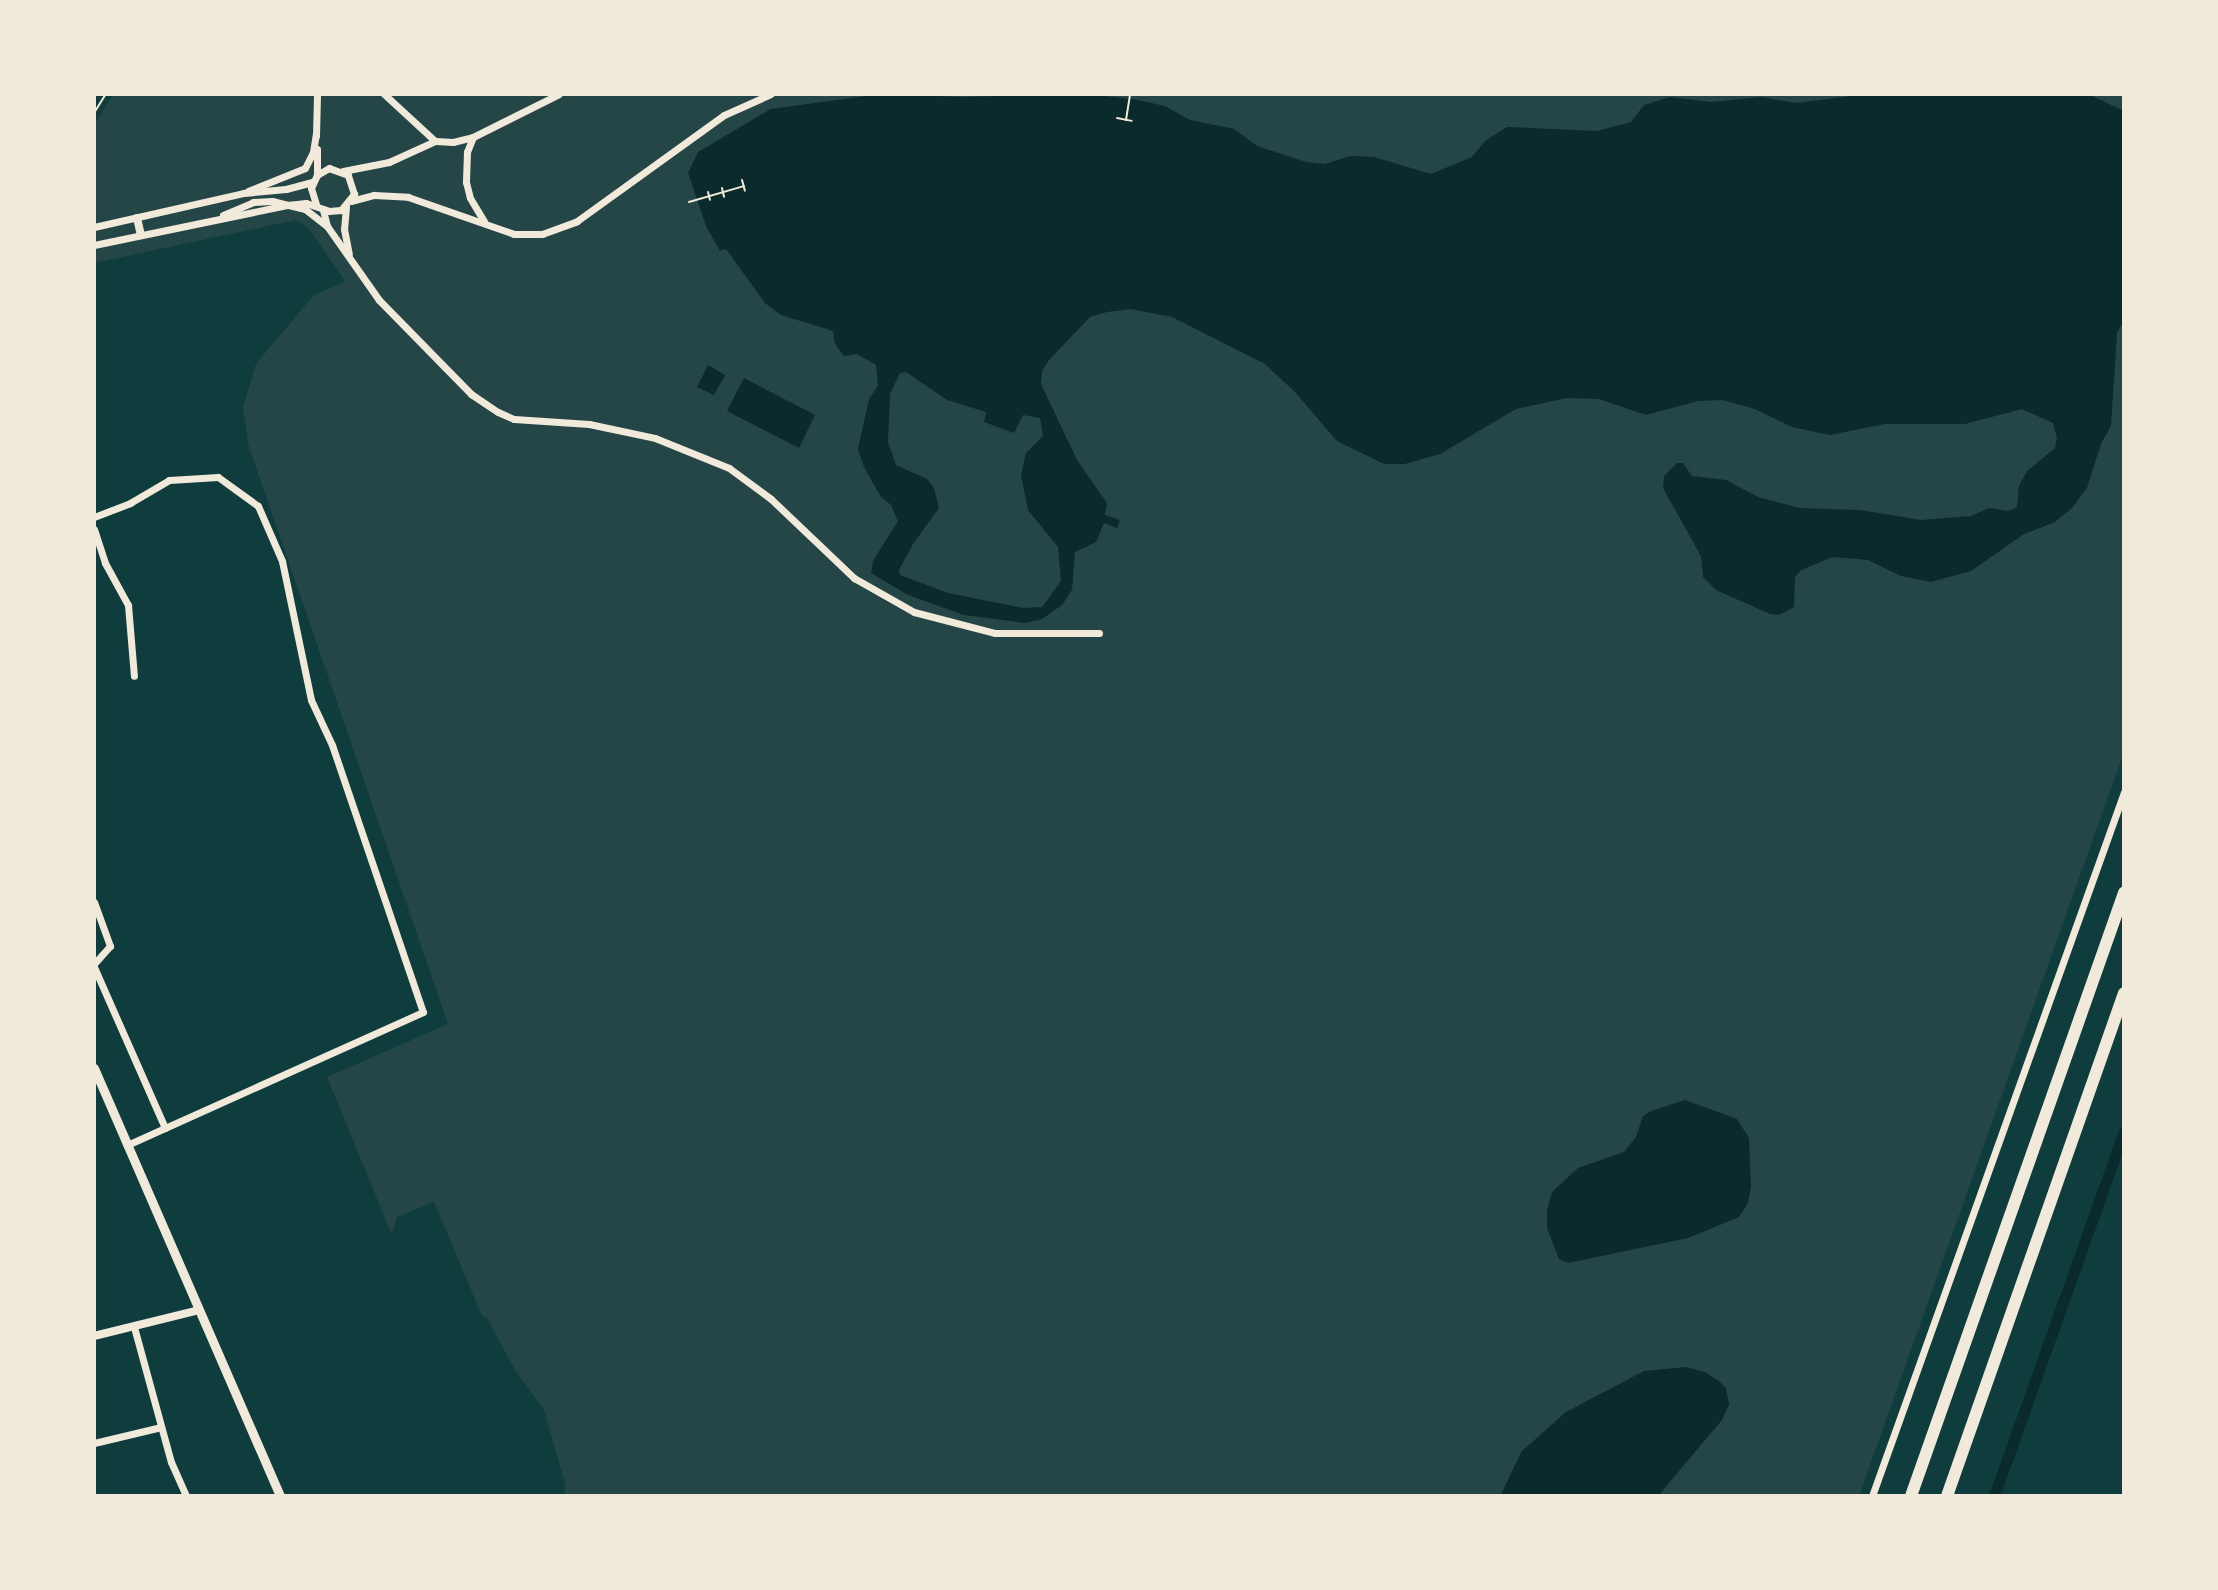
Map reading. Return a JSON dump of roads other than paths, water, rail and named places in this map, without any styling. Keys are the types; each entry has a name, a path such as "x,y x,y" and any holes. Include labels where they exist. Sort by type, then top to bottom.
{"highway":[{"path":"1911,1496 2124,893"},
{"path":"1947,1496 2124,993"}],"main road":[{"path":"94,1068 280,1496"}],"street":[{"path":"317,94 315,178 311,193 327,226 379,300 471,394 514,419 589,424 655,438 729,468 771,499 854,578 914,612 995,633 1099,633"},
{"path":"384,94 435,141"},
{"path":"94,227 244,193 286,189 315,178 329,168 343,171 389,162 435,141 453,142 473,137 559,94"},
{"path":"94,245 287,205 320,207 335,212 374,195 408,197 526,235 560,230 724,115 771,94"},
{"path":"244,193 265,181 305,168 316,134"},
{"path":"473,137 467,152 466,182 470,198 487,224"},
{"path":"343,171 352,181 344,229 349,256"},
{"path":"287,205 305,209 327,226"},
{"path":"137,218 141,235"},
{"path":"94,517 130,503 169,480 218,477 258,506 282,561 311,700 332,745 423,1012 418,1017 127,1145"},
{"path":"94,529 105,563 128,605 134,676"},
{"path":"1872,1496 2124,792"},
{"path":"94,902 110,946 94,965 165,1128"},
{"path":"94,1336 199,1310"},
{"path":"134,1327 161,1427 186,1496"},
{"path":"94,1443 161,1427"}],"waterway":[{"path":"1994,1496 2124,1130"}]}
